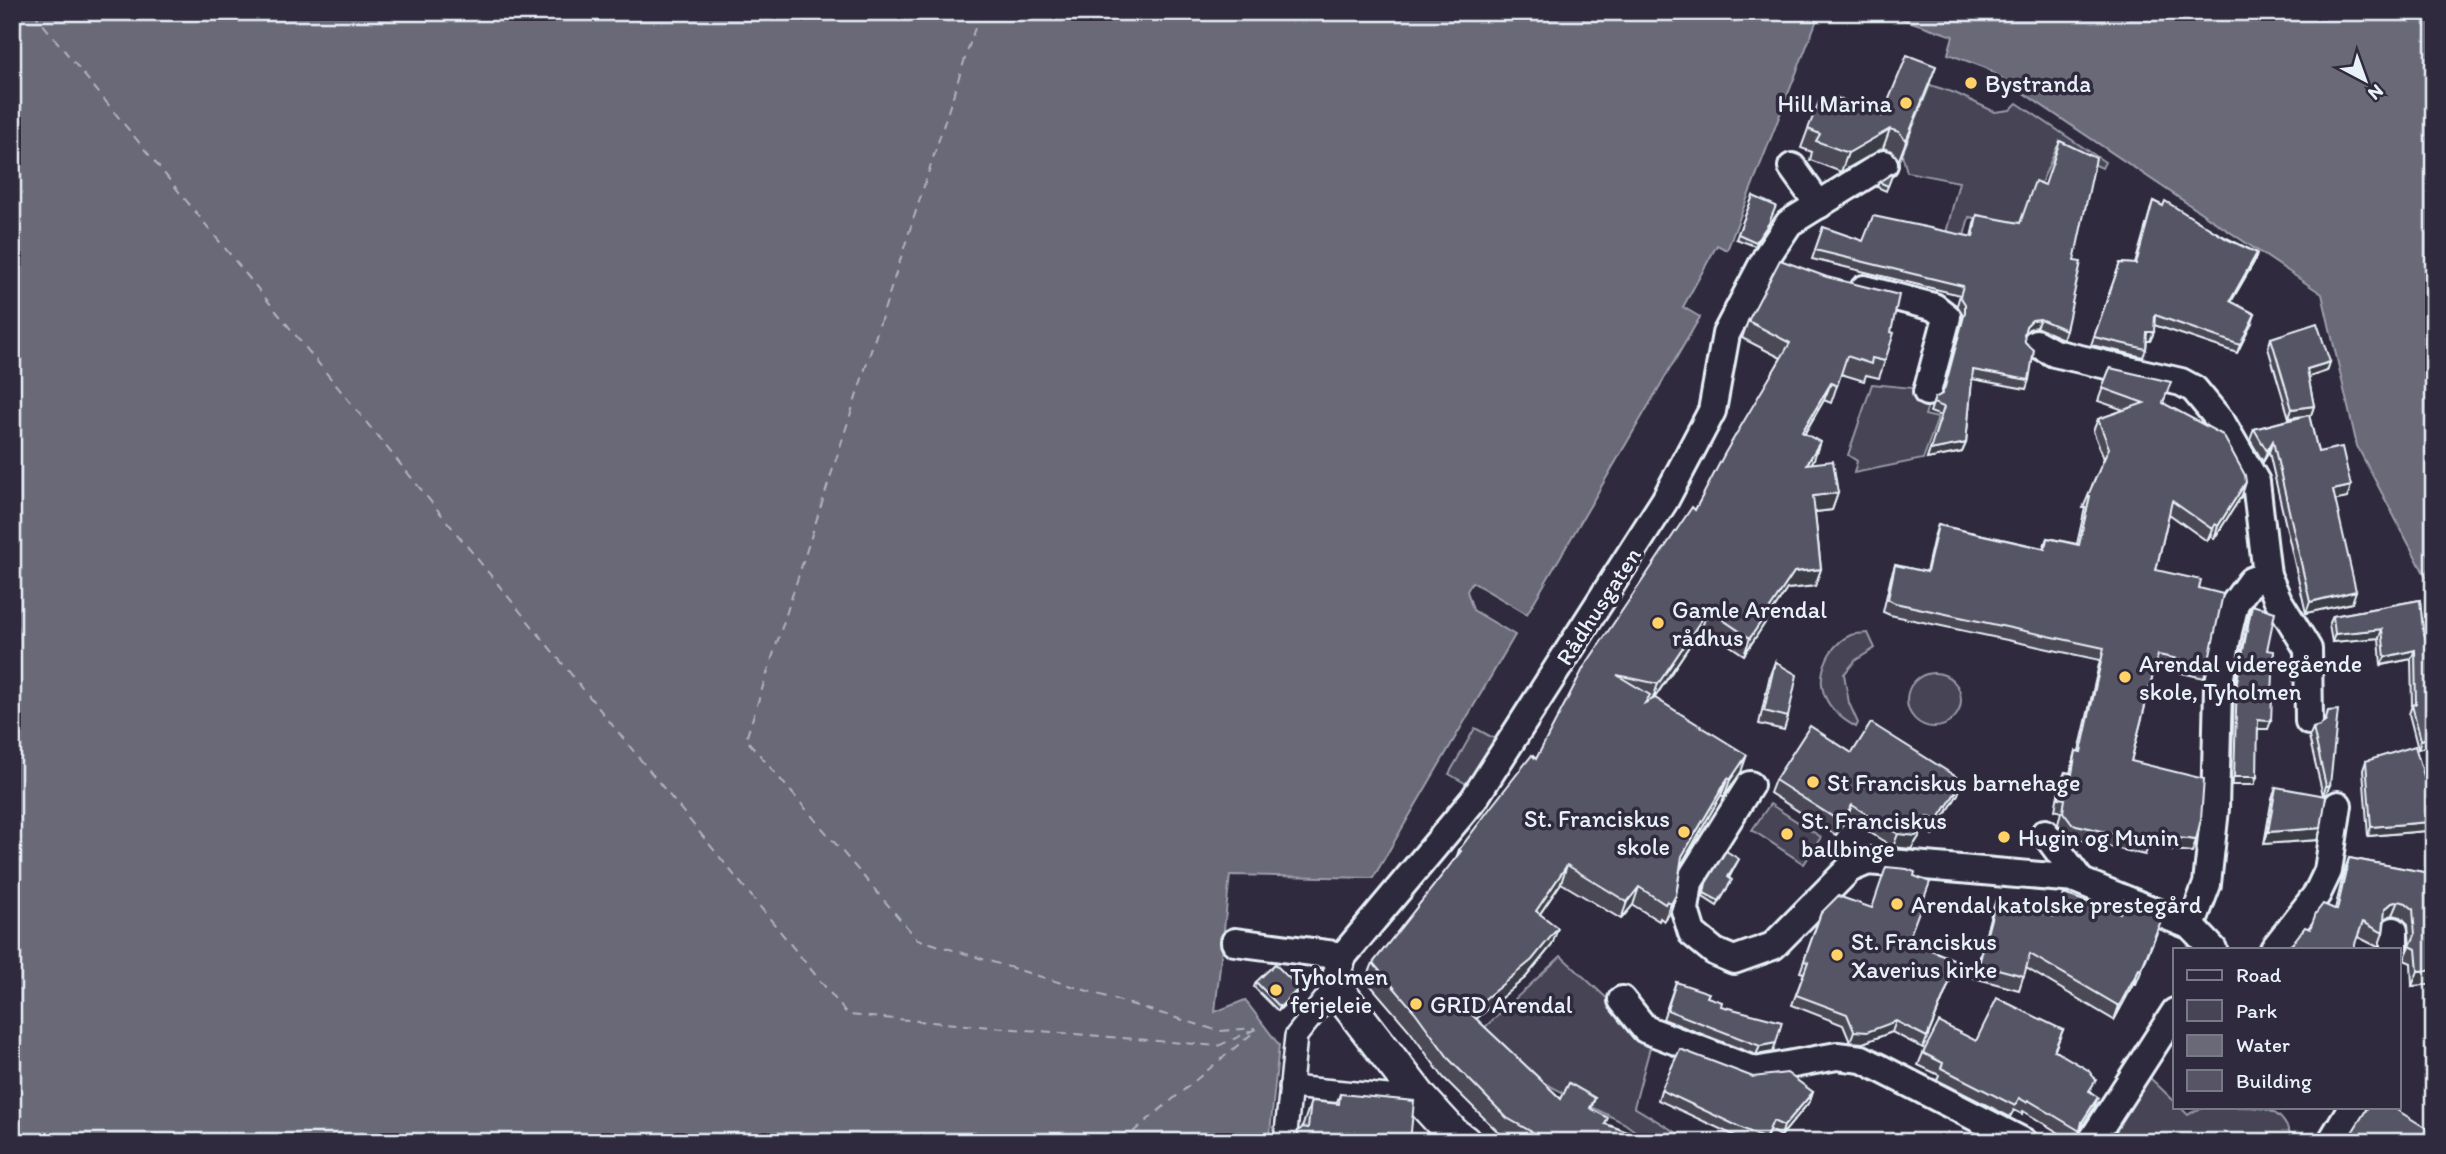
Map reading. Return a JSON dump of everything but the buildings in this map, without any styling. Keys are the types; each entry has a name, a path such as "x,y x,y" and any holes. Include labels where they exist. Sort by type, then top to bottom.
{"street":[{"name":"Rådhusgaten","path":"1339,972 1474,799 1665,500 1712,411 1726,334 1779,261 1789,223 1884,164"},
{"path":"1792,167 1819,205"},
{"path":"1843,284 1934,307 1947,317 1927,392"},
{"path":"2036,344 2054,353 2181,382 2194,389 2222,423 2256,481 2267,575 2278,600 2308,649 2309,721"},
{"path":"2191,926 2207,884 2215,809 2218,688 2228,632 2235,603 2251,581 2267,575"},
{"path":"1750,785 1689,882 1685,911 1692,933 1715,953 1734,960 1773,946 1849,869 1868,861 2080,880 2191,926 2210,948"},
{"path":"2275,948 2317,894 2328,871 2338,805"},
{"path":"2045,833 2080,880"},
{"path":"1235,943 1339,972 1421,1099 1453,1134 1464,1142"},
{"path":"1284,1142 1296,1036 1339,972"},
{"path":"1622,1000 1645,1029 1755,1071 1837,1056 1862,1059 2024,1142"},
{"path":"2091,1142 2173,1015"},
{"path":"1290,1087 1421,1099"},
{"path":"2332,1142 2350,1108"}],"green space":[{"path":"1930,85 1955,93 1995,112 2010,110 2017,103 2105,162 2102,168 2057,147 2022,226 1969,217 1964,236 1946,233 1959,182 1907,172 1902,154"},
{"path":"1872,384 1933,390 1925,415 1938,418 1923,459 1854,473 1857,461 1848,455"},
{"path":"1868,633 1875,648 1856,660 1844,674 1849,703 1858,723 1856,727 1829,705 1822,686 1822,676 1830,653 1839,642 1851,635"},
{"path":"1934,673 1953,681 1961,700 1953,719 1934,727 1915,719 1907,700 1915,681"},
{"path":"1475,728 1497,740 1470,786 1449,774"},
{"name":"St. Franciskus ballbinge","path":"1770,804 1821,837 1804,864 1752,830"},
{"path":"1561,956 1652,1040 1634,1107 1692,1142 1650,1142 1624,1123 1526,1074 1484,1028"},
{"path":"2144,1072 2173,1100 2173,1108 2181,1108 2188,1115 2204,1108 2261,1108 2277,1115 2283,1121 2293,1142 2096,1142"}],"water":[{"path":"12,12 1820,12 1727,250 1717,245 1683,307 1700,317 1527,614 1472,582 1467,591 1473,610 1515,635 1373,878 1230,875 1215,1012 1245,1000 1279,1045 1269,1142 12,1142"},
{"path":"1882,12 2434,12 2434,592 2357,446 2322,294 1986,68 1948,54 1953,36"}],"ferry route":[{"path":"33,12 848,1015 1218,1046 1258,1028"},
{"path":"980,12 746,739 917,939 1219,1031 1255,1028"},
{"path":"1121,1142 1255,1031"}],"place":[{"name":"Bystranda","path":"1971,83"},
{"name":"Hill Marina","path":"1906,103"},
{"name":"Gamle Arendal rådhus","path":"1658,623"},
{"name":"Arendal videregående skole, Tyholmen","path":"2125,677"},
{"name":"St Franciskus barnehage","path":"1813,782"},
{"name":"St. Franciskus skole","path":"1684,832"},
{"name":"St. Franciskus ballbinge","path":"1787,834"},
{"name":"Hugin og Munin","path":"2004,837"},
{"name":"Arendal katolske prestegård","path":"1897,904"},
{"name":"St. Franciskus Xaverius kirke","path":"1837,955"},
{"name":"Tyholmen ferjeleie","path":"1276,990"},
{"name":"GRID Arendal","path":"1416,1004"}]}
